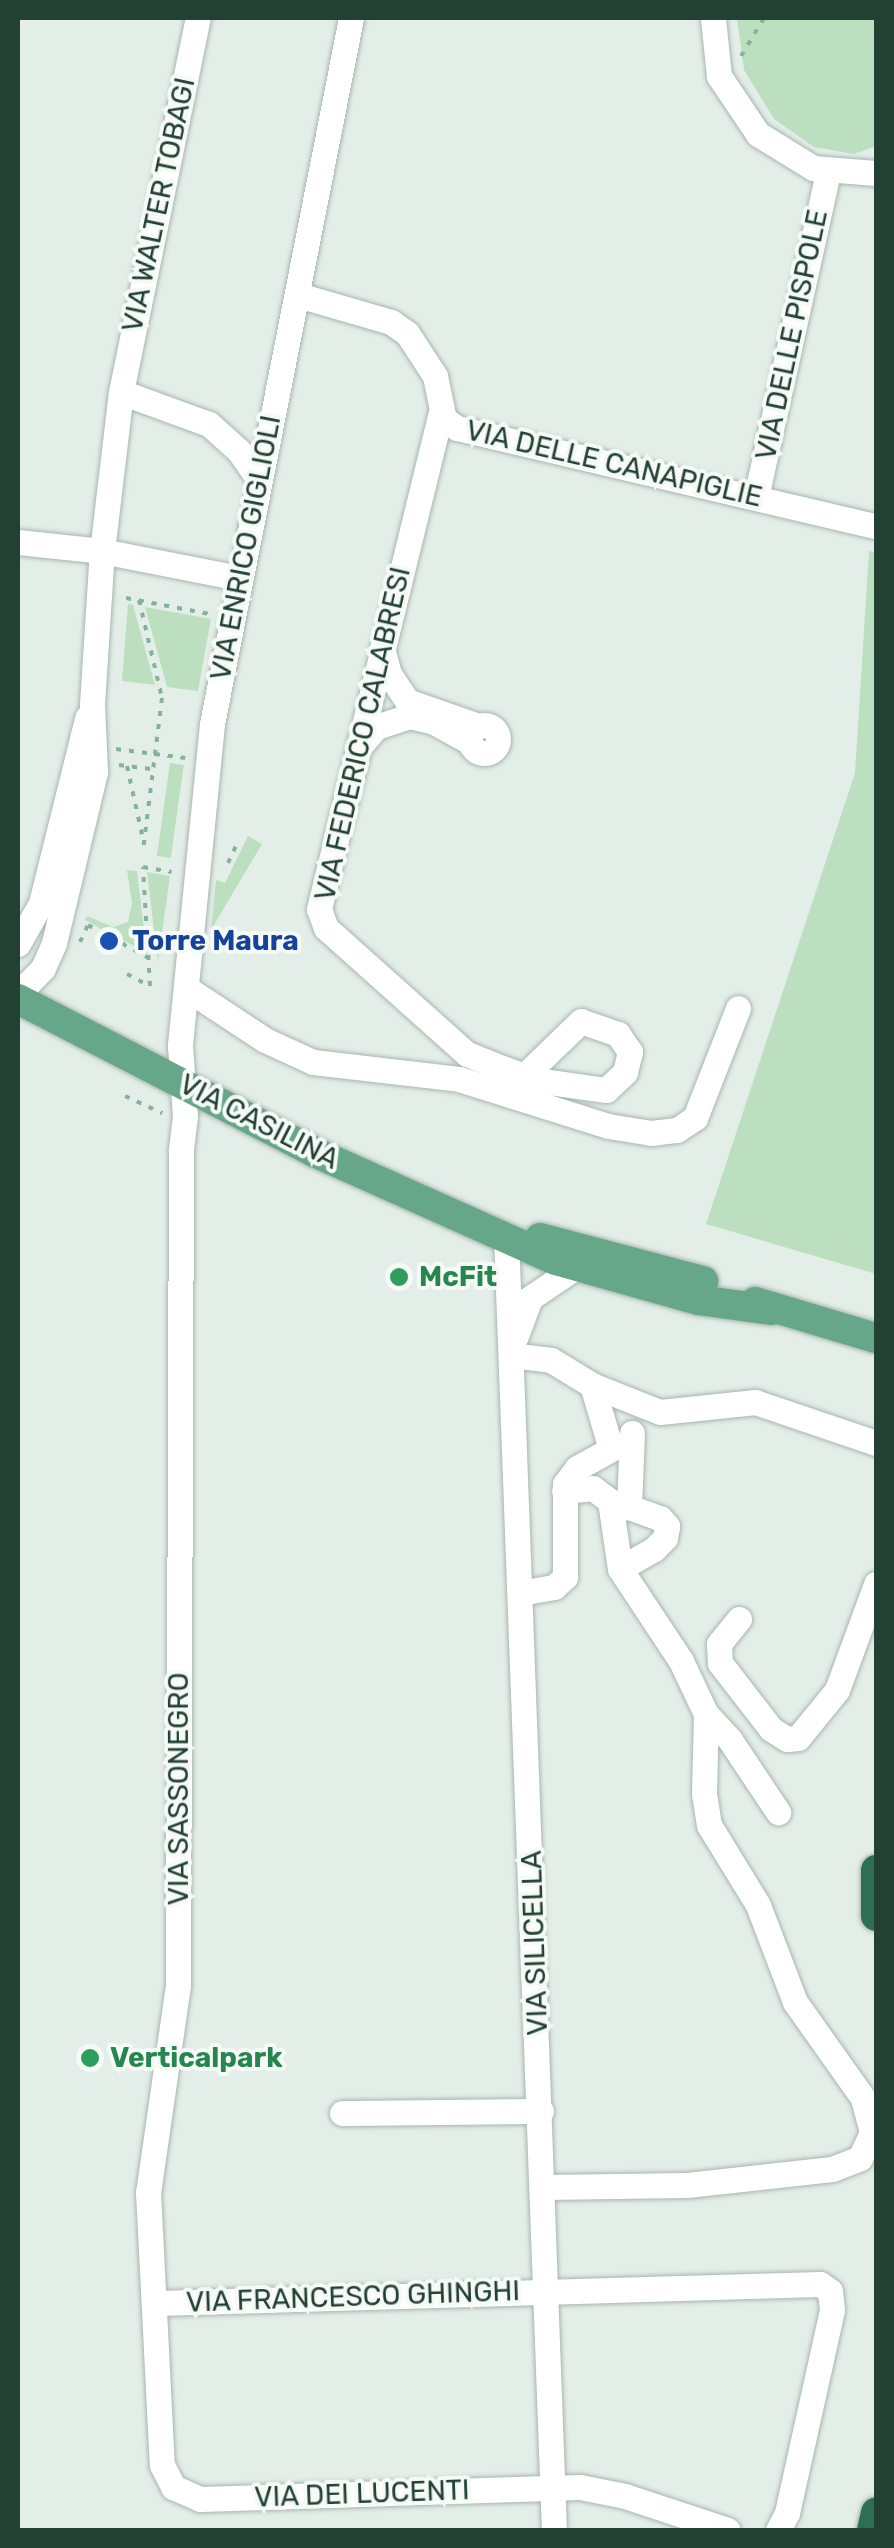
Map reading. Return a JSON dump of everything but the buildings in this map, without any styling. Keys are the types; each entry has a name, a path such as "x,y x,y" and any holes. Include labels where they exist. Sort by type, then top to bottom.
{"highway":[{"path":"876,1870 876,1916"},
{"path":"872,2530 876,2512"}],"main road":[{"name":"VIA CASILINA","path":"18,996 314,1152 576,1267 717,1304 772,1310"},
{"name":"VIA CASILINA","path":"506,1234 555,1240 642,1262 714,1284 772,1310 876,1338"},
{"path":"845,1332 876,1350"}],"street":[{"name":"VIA WALTER TOBAGI","path":"18,996 50,954 81,840 96,761 92,704 102,551 120,392 198,18"},
{"name":"VIA ENRICO GIGLIOLI","path":"183,1084 180,1045 208,749 351,18"},
{"path":"712,18 715,62 723,86 769,143 802,164 828,172 876,174"},
{"name":"VIA DELLE PISPOLE","path":"756,497 828,172"},
{"name":"VIA DELLE CANAPIGLIE","path":"298,295 391,322 407,332 435,376 446,422 460,429 682,484 876,526"},
{"path":"120,392 209,424 239,450 258,478"},
{"name":"VIA FEDERICO CALABRESI","path":"441,412 320,902 323,924 453,1045 524,1076"},
{"path":"18,542 102,551 240,578"},
{"path":"382,648 389,674 408,708"},
{"path":"370,696 474,734"},
{"name":"VIA WALTER TOBAGI","path":"18,944 41,903 92,704"},
{"path":"356,753 376,727 408,708"},
{"path":"186,988 264,1040 313,1062 459,1079 608,1126 651,1133 678,1130 695,1118 738,1008"},
{"name":"VIA SASSONEGRO","path":"173,2487 162,2457 157,2303 150,2273 149,2164 166,2092 178,1984 183,1084"},
{"name":"VIA SILICELLA","path":"506,1234 554,2530"},
{"name":"VIA SILICELLA","path":"511,1355 530,1298 576,1267"},
{"path":"511,1355 542,1357 592,1384 660,1412 755,1402 876,1443"},
{"path":"592,1384 611,1449"},
{"path":"520,1593 554,1587 565,1577 564,1491 577,1468 611,1449 660,1412"},
{"path":"632,1433 621,1508 620,1569 681,1661 706,1714 730,1740 778,1812"},
{"path":"564,1491 593,1488 621,1508 660,1518 668,1532 645,1557 620,1569"},
{"path":"739,1619 719,1644 720,1663 771,1729 787,1739 798,1738 810,1729 842,1680 876,1584"},
{"path":"544,2187 687,2185 832,2169 860,2158 870,2144 871,2122 863,2098 794,2002 758,1904 709,1825 704,1794 706,1714"},
{"path":"342,2114 541,2111"},
{"name":"VIA FRANCESCO GHINGHI","path":"157,2303 811,2283 830,2291 832,2310 787,2513 778,2530"},
{"name":"VIA DEI LUCENTI","path":"173,2487 191,2497 210,2499 554,2488 607,2491 728,2530"}],"path":[{"path":"723,86 764,18"},
{"path":"126,598 218,616"},
{"path":"127,766 144,848 161,686 139,600"},
{"path":"116,749 191,759"},
{"path":"119,764 153,769"},
{"path":"228,863 238,842"},
{"path":"127,974 150,986 142,867 172,872"},
{"path":"78,946 88,925 151,959"},
{"path":"126,1096 165,1114"}],"green space":[{"path":"737,18 876,18 876,146 854,154 814,147 774,119 744,70"},
{"path":"869,551 876,552 876,1274 706,1224 855,773"},
{"path":"128,604 133,605 155,685 122,681"},
{"path":"145,607 211,619 198,691 167,687"},
{"path":"170,763 184,765 171,858 157,856"},
{"path":"248,836 262,844 211,930 216,880 225,883"},
{"path":"127,870 137,871 147,953 85,920 87,916 113,927 128,922 132,903"},
{"path":"147,872 170,876 158,962"}],"place":[{"name":"Torre Maura","path":"109,941"},
{"name":"McFit","path":"399,1277"},
{"name":"Verticalpark","path":"90,2058"}]}
